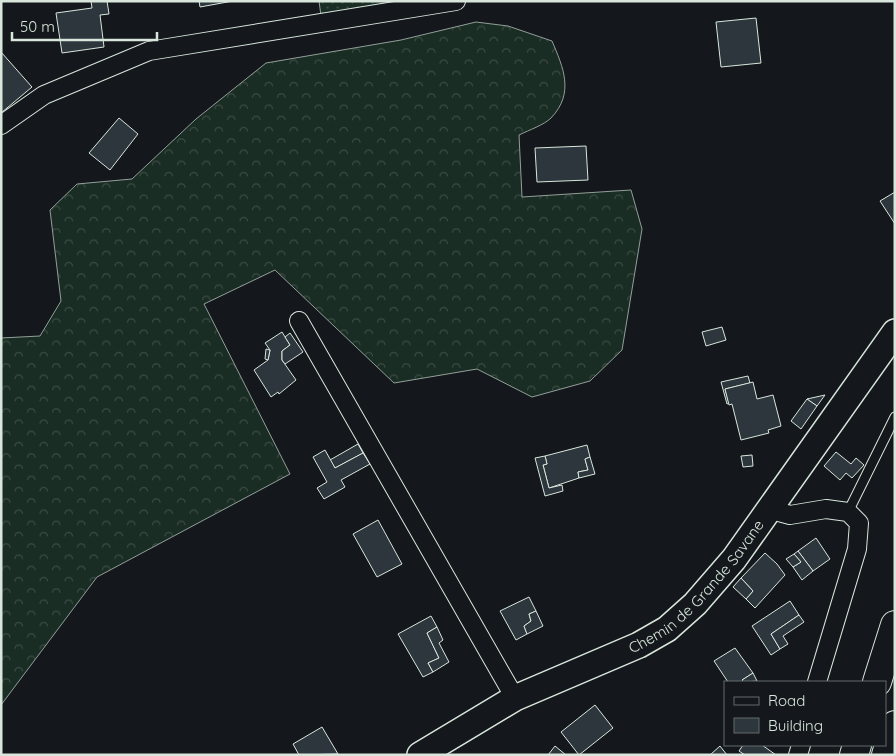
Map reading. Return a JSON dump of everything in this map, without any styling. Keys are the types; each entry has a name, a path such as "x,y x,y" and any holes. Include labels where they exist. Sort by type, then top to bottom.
{"highway":[{"path":"877,681 895,625"},
{"path":"886,755 895,725"}],"street":[{"path":"1,125 44,95 148,50 456,1"},
{"path":"299,321 515,698"},
{"name":"Chemin de Grande Savane","path":"420,755 515,698 639,645 667,629 695,604 734,559 768,508 895,332"},
{"path":"768,508 790,515 826,509 848,512 860,523 860,536 817,681"}],"lane":[{"path":"848,512 895,417"}],"green space":[{"path":"319,1 433,1 322,23"},
{"path":"476,22 508,26 552,41 563,70 565,90 558,109 548,121 519,135 522,197 631,190 642,229 622,350 590,381 532,397 477,369 394,383 275,270 204,304 290,474 97,577 1,705 1,338 40,336 61,301 50,210 77,184 132,179 196,119 266,63 401,40"}],"building":[{"path":"91,1 107,1 109,14 100,15 104,47 62,53 56,13 92,8"},
{"path":"199,1 233,1 200,7"},
{"path":"756,18 761,63 721,67 716,22"},
{"path":"1,52 32,87 1,113"},
{"path":"119,118 138,134 110,170 89,153"},
{"path":"586,146 588,180 537,182 535,148"},
{"path":"895,192 895,224 880,201"},
{"path":"722,327 726,340 706,346 702,332"},
{"path":"282,332 290,345 282,351 282,360 296,380 279,394 278,392 271,397 254,370 268,360 270,350 265,343"},
{"path":"290,333 303,352 285,364 282,360 282,351 290,345 285,337"},
{"path":"266,349 270,350 268,360 265,359"},
{"path":"748,376 750,383 725,389 729,403 727,404 721,382"},
{"path":"753,382 757,399 773,395 781,426 768,430 769,433 741,440 732,404 729,405 725,389"},
{"path":"825,395 817,406 807,399"},
{"path":"807,399 817,406 801,429 791,421"},
{"path":"358,444 363,453 335,468 330,460"},
{"path":"587,445 590,457 585,459 588,470 578,472 579,478 549,488 543,465 547,464 545,456"},
{"path":"325,450 335,468 363,453 370,464 341,480 345,487 324,499 317,488 327,482 313,457"},
{"path":"836,452 851,464 856,458 864,465 852,478 846,473 840,480 824,466"},
{"path":"752,455 753,466 743,467 741,456"},
{"path":"545,456 547,464 543,465 549,488 562,485 563,491 545,496 535,458"},
{"path":"590,457 595,474 579,478 578,472 588,470 585,459"},
{"path":"378,520 402,564 377,577 353,534"},
{"path":"816,538 830,559 813,571 798,551"},
{"path":"798,551 813,571 802,580 793,567 801,562 794,554"},
{"path":"765,553 785,575 755,608 746,599 753,591 741,578"},
{"path":"794,554 801,562 793,567 786,559"},
{"path":"741,578 753,591 746,599 733,587"},
{"path":"529,597 536,611 529,614 531,621 524,626 527,634 516,640 500,611"},
{"path":"790,601 799,615 771,634 780,649 771,655 752,626"},
{"path":"536,611 543,626 527,634 524,626 531,621 529,614"},
{"path":"799,615 804,622 783,636 788,644 780,649 771,634"},
{"path":"431,616 437,627 427,633 439,658 428,663 433,672 423,677 398,634"},
{"path":"437,627 443,640 439,643 449,662 433,672 428,663 439,658 427,633"},
{"path":"735,648 753,673 743,681 727,681 714,661"},
{"path":"753,673 757,681 743,681"},
{"path":"595,705 613,728 579,755 561,732"},
{"path":"322,727 338,754 299,755 293,744"},
{"path":"555,746 566,755 548,755"},
{"path":"720,746 727,755 710,755"},
{"path":"742,746 763,746 776,755 745,755 739,751"}]}
